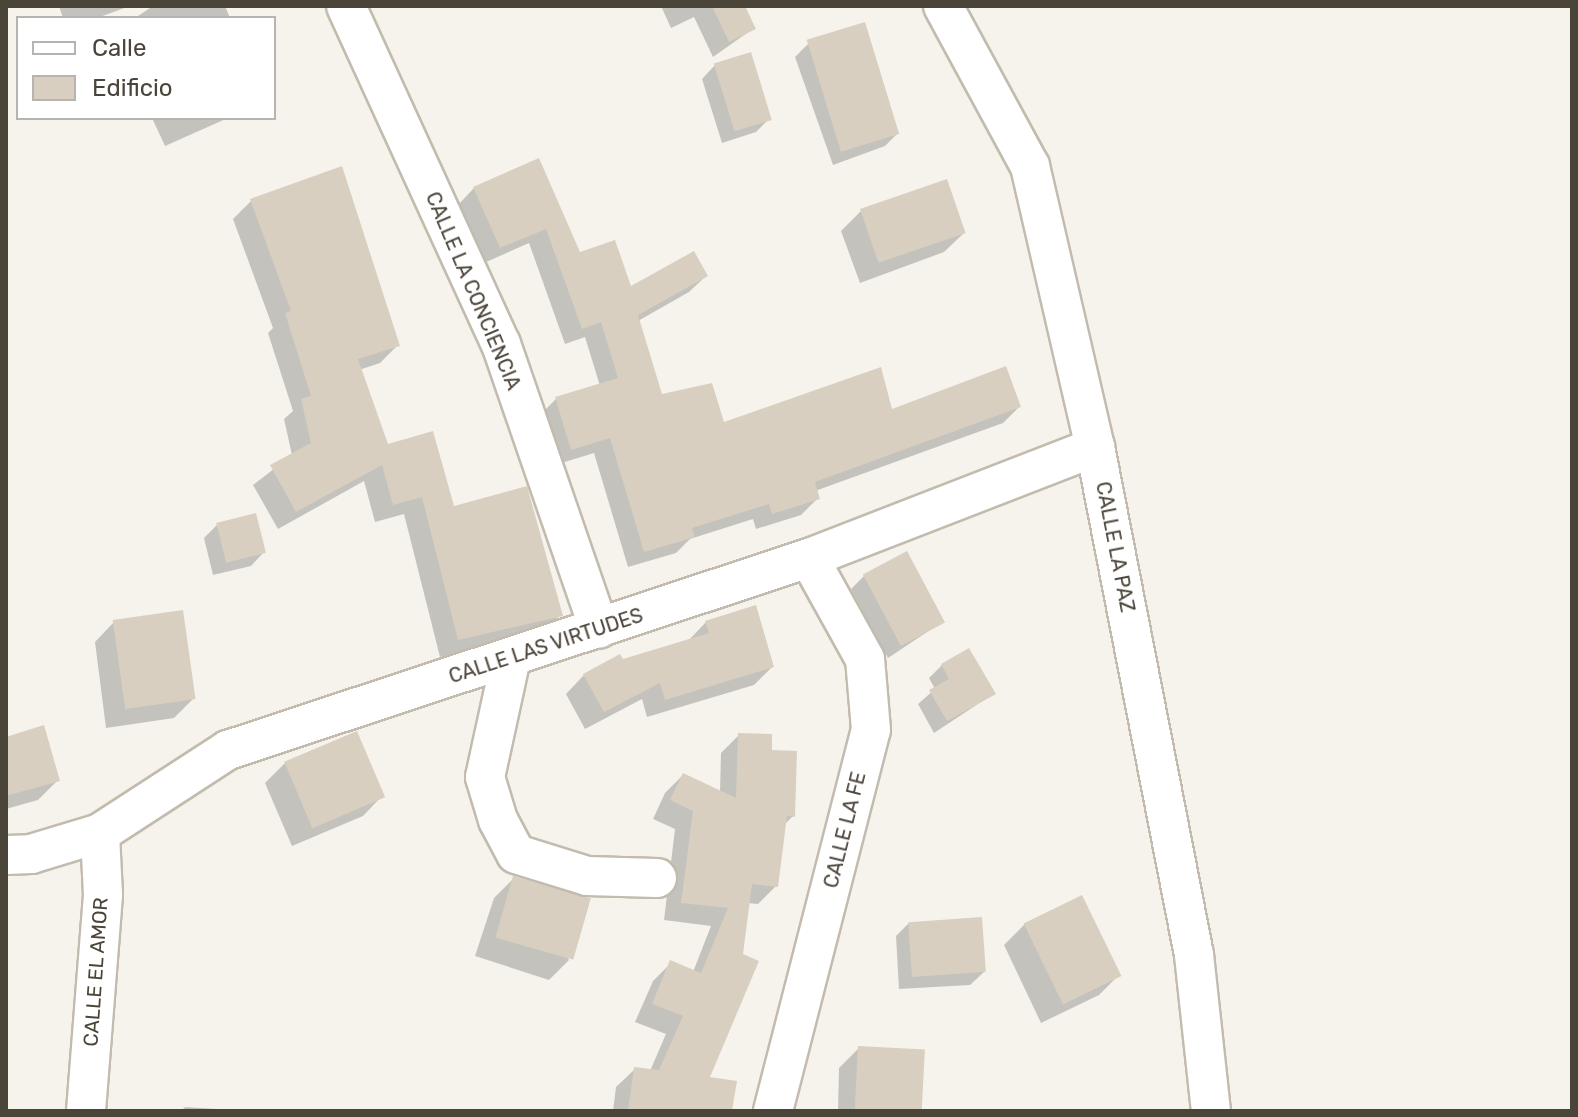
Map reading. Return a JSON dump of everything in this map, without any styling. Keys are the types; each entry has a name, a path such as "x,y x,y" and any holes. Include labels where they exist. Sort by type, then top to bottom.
{"street":[{"name":"CALLE LA CONCIENCIA","path":"346,6 501,344 599,629"},
{"name":"CALLE LA PAZ","path":"943,6 1030,166 1095,447 1194,955 1211,1111"},
{"name":"CALLE LAS VIRTUDES","path":"6,855 100,833 228,750 809,558 940,512 1095,447"},
{"name":"CALLE LA FE","path":"773,1111 871,730 865,659 809,558"},
{"path":"511,658 485,777 498,820 516,854 587,876 657,878"},
{"name":"CALLE EL AMOR","path":"86,1111 103,895 100,833"}],"building":[{"path":"712,6 745,6 756,29 729,42"},
{"path":"865,22 899,134 841,152 807,40"},
{"path":"751,52 772,120 734,131 714,63"},
{"path":"539,158 580,252 615,240 631,286 694,251 708,276 638,315 662,394 712,383 724,422 881,367 892,409 1006,366 1021,407 815,482 820,499 772,514 769,504 692,528 695,537 644,552 610,438 571,450 555,397 618,378 601,322 582,329 546,229 500,248 473,187"},
{"path":"342,166 400,346 358,359 388,444 433,431 454,506 527,486 563,616 458,640 422,497 393,505 382,465 296,512 270,465 311,443 301,399 311,396 285,313 291,311 250,199"},
{"path":"947,179 966,233 879,263 860,209"},
{"path":"256,513 266,553 226,563 216,523"},
{"path":"907,551 945,623 901,646 863,574"},
{"path":"756,605 774,667 665,700 660,683 604,712 583,674 620,654 623,659 709,633 705,621"},
{"path":"183,610 196,699 125,709 113,620"},
{"path":"969,648 996,694 947,721 929,690 949,679 941,664"},
{"path":"44,725 60,781 6,796 6,737"},
{"path":"357,731 385,797 312,828 284,762"},
{"path":"738,733 772,734 772,750 797,751 795,817 787,816 778,887 752,884 743,954 759,961 710,1077 737,1081 732,1111 628,1111 634,1067 659,1070 683,1016 652,1004 670,960 701,973 728,908 681,903 693,811 670,800 683,773 736,798"},
{"path":"513,876 591,898 573,960 495,938"},
{"path":"1082,895 1121,976 1063,1004 1024,923"},
{"path":"982,917 986,972 912,977 908,922"},
{"path":"858,1046 925,1050 922,1111 855,1111"}]}
